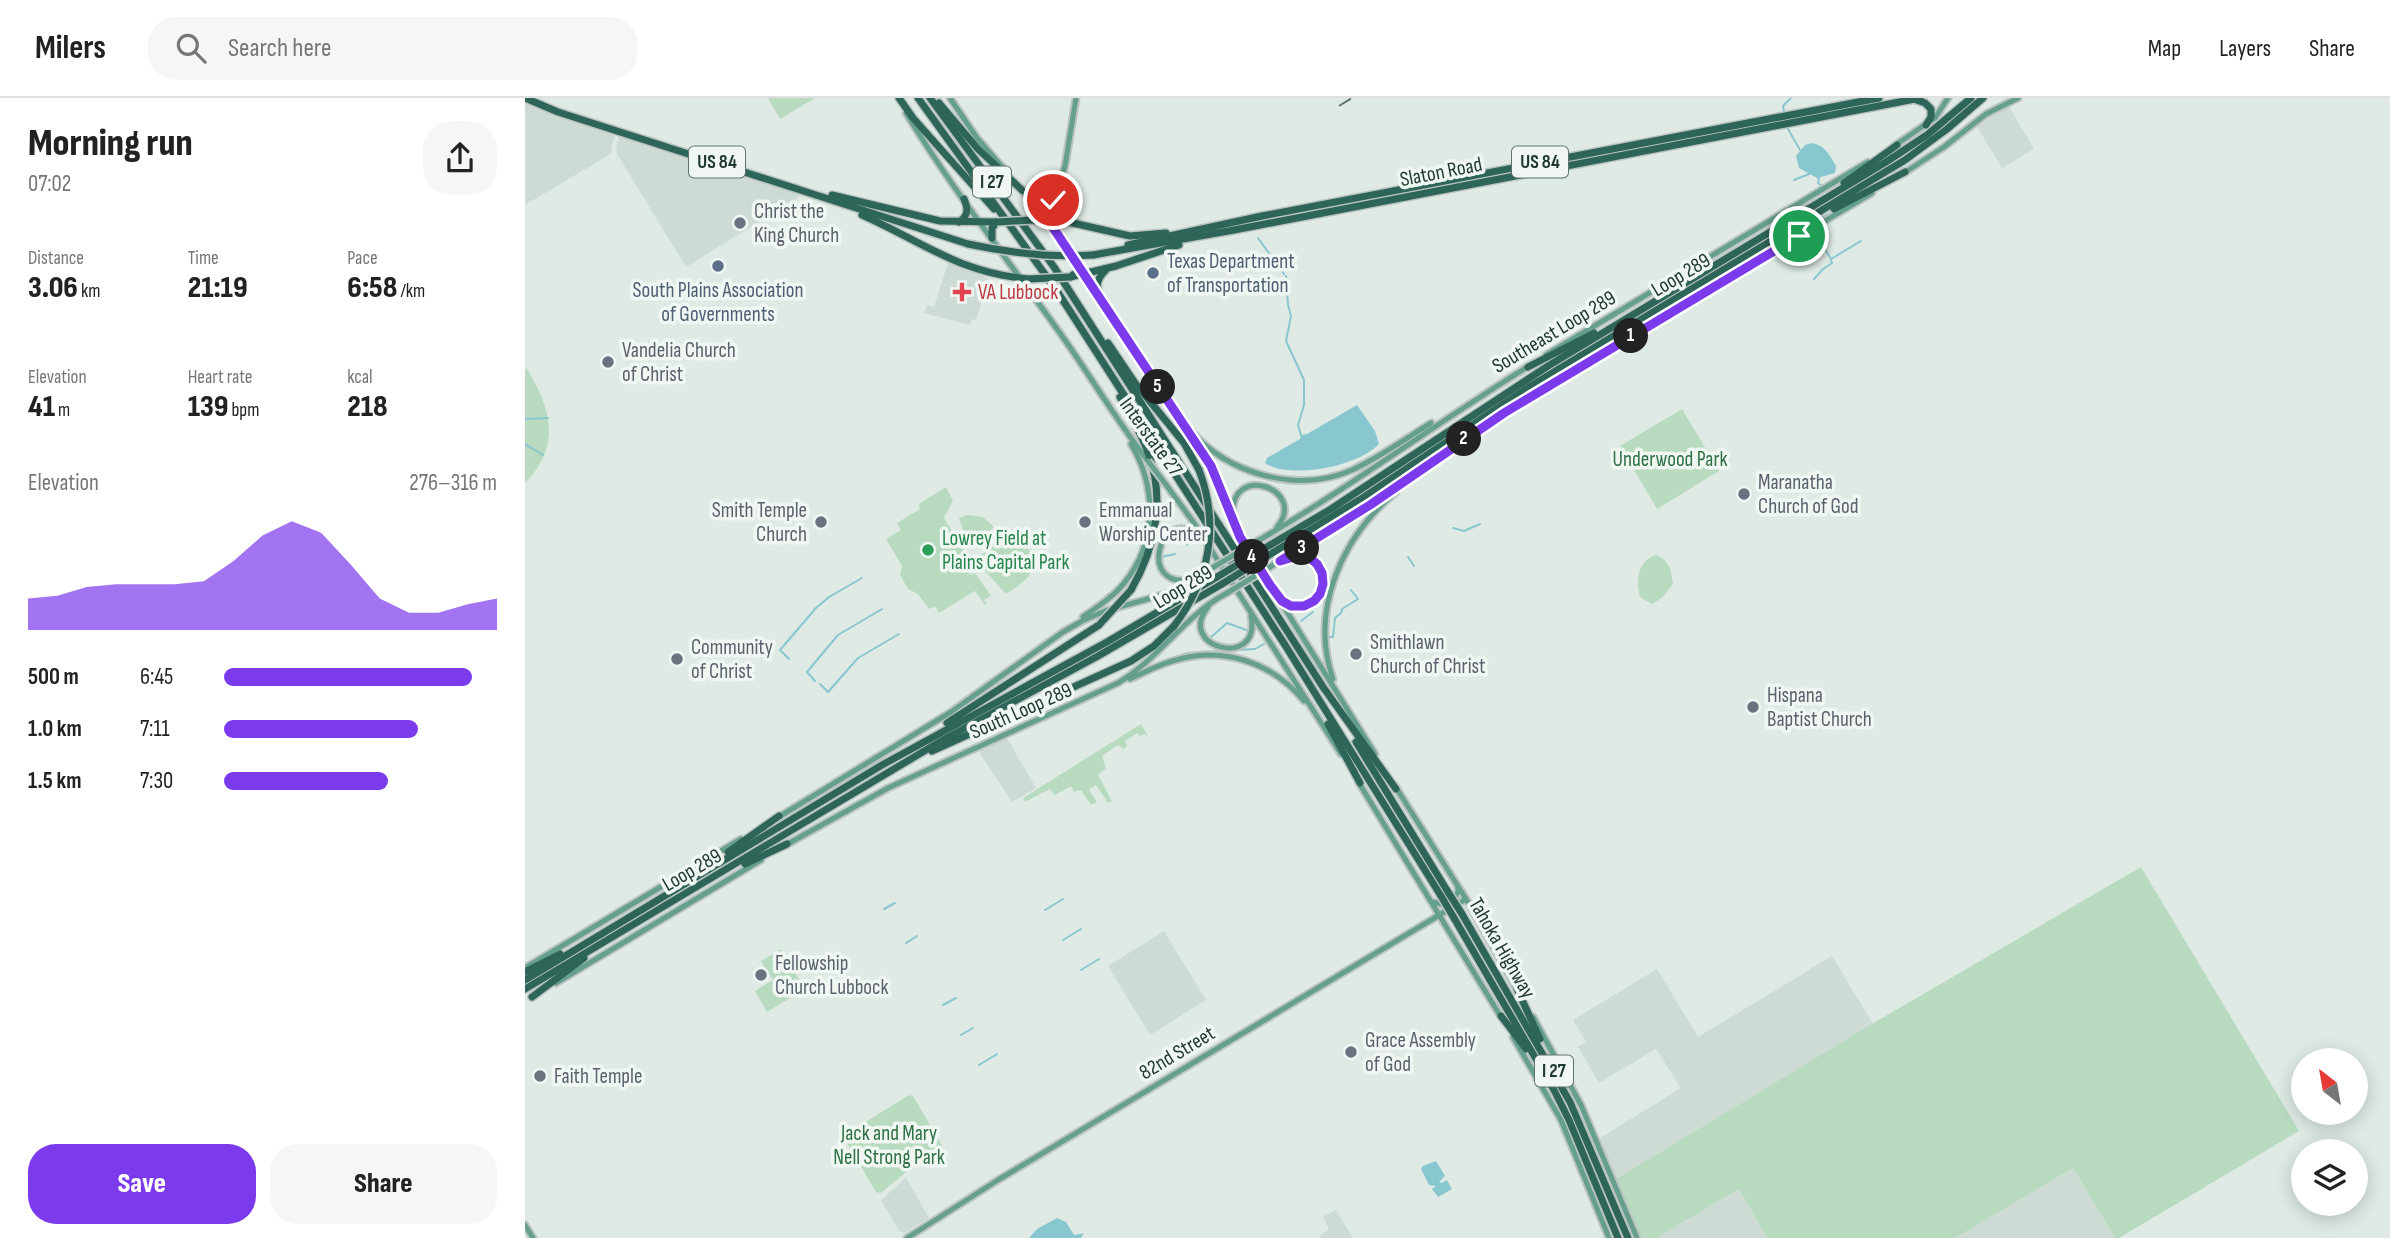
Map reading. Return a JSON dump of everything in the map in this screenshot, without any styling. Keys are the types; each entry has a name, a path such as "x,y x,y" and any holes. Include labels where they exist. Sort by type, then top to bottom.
{"highway":[{"name":"US 84","path":"525,98 558,112 814,193 832,195 968,241"},
{"path":"898,98 999,215 1009,223"},
{"name":"I 27","path":"918,98 1057,291 1313,692"},
{"path":"932,98 978,149 1023,191"},
{"name":"I 27","path":"932,98 1054,267 1323,687"},
{"name":"Slaton Road","path":"1093,253 1201,229 1544,171 1870,104 1879,98"},
{"name":"Loop 289","path":"525,980 882,765 1364,497 1529,387 1899,154 1927,135 1971,98"},
{"name":"Loop 289","path":"1262,555 1514,387 1654,301 1905,160 1934,140 1983,98"},
{"path":"1917,99 1931,109 1931,117 1926,125"},
{"name":"Slaton Road","path":"968,241 1031,255 1093,253 1234,230 1263,220 1543,162 1870,104 1917,99"},
{"path":"1760,243 1897,145"},
{"path":"1543,162 1544,171"},
{"path":"1760,243 1905,172"},
{"name":"US 84","path":"814,193 820,198 839,204 968,241"},
{"path":"832,195 932,220 956,223 1048,220 1076,223 1130,236 1201,229"},
{"path":"956,223 963,220 967,214 964,199"},
{"path":"839,204 959,264 984,272 1024,279 1085,275 1234,230"},
{"path":"992,238 992,228 997,222"},
{"path":"1070,277 1076,273 1079,265"},
{"path":"884,775 1131,661 1154,646 1174,626 1196,592 1211,542 1209,506 1199,470 1184,443 1131,377 1054,267"},
{"path":"1103,302 1097,285 1101,274 1108,268"},
{"path":"1528,367 1654,301"},
{"path":"1562,378 1644,317"},
{"path":"882,765 1099,625 1131,590 1147,559 1155,531 1156,477 1147,448 1114,387 1110,374"},
{"name":"Loop 289","path":"525,989 962,729 1119,644 1219,580"},
{"path":"1323,687 1396,789"},
{"name":"Tahoka Highway","path":"1323,687 1458,916 1556,1075 1580,1123 1628,1238"},
{"path":"1313,692 1360,783"},
{"name":"Tahoka Highway","path":"1313,692 1445,894"},
{"path":"652,903 773,823 779,816"},
{"path":"710,880 787,844"},
{"name":"Tahoka Highway","path":"1458,916 1569,1120 1618,1238"},
{"path":"525,970 593,939"},
{"path":"529,999 599,947 603,941"},
{"path":"1517,989 1556,1075"},
{"path":"1501,1016 1549,1080"}],"main road":[{"name":"Interstate 27","path":"898,98 964,199 1024,279 1121,426 1212,551 1360,783 1501,1016"},
{"name":"Interstate 27","path":"950,98 972,132 1048,220 1215,473 1240,537 1466,899 1517,989"},
{"path":"1048,220 1067,156 1076,98"},
{"name":"Southeast Loop 289","path":"1490,389 1897,145 1926,125 1942,110 1948,98"},
{"name":"Southeast Loop 289","path":"1504,413 1905,172 1937,152 1986,114 2018,98"},
{"path":"1023,191 1043,197 1059,185"},
{"path":"1059,185 1061,208 1076,223"},
{"path":"1157,386 1192,432 1216,453 1247,471 1290,480 1320,478 1350,471 1473,399"},
{"name":"South Loop 289","path":"525,970 951,712 1063,632 1105,611 1174,591 1334,494 1490,389"},
{"name":"South Loop 289","path":"529,999 787,844 888,788 1105,690 1140,669 1203,607 1370,505 1504,413"},
{"path":"1063,632 1119,589 1132,572 1145,545 1151,515 1147,480 1138,456 1121,426"},
{"path":"1352,717 1332,678 1325,649 1324,624 1332,586 1341,561 1362,526 1388,498 1427,465"},
{"path":"1240,537 1233,517 1234,504 1242,490 1253,485 1265,485 1273,489 1283,503 1281,521 1268,534"},
{"path":"1198,576 1183,580 1166,574 1158,558 1161,542 1171,532 1189,530 1198,534 1212,551"},
{"path":"1270,585 1282,601 1294,606 1311,603 1321,591 1322,573 1311,559 1297,555 1280,561"},
{"path":"1218,598 1205,611 1201,623 1207,639 1221,649 1236,647 1249,636 1253,622 1248,607"},
{"path":"1105,690 1173,660 1202,655 1227,656 1251,662 1275,674 1295,691 1317,716"},
{"path":"1431,900 1440,904 1447,902 1458,894 1458,886"},
{"name":"82nd Street","path":"907,1238 998,1180 1466,899"},
{"name":"Tahoka Highway","path":"1517,989 1576,1093 1637,1238"},
{"name":"Tahoka Highway","path":"1501,1016 1555,1110 1609,1238"},
{"path":"525,1225 533,1238"}],"shaded area":[{"path":"525,103 615,136 612,153 525,205"},
{"path":"2008,105 2034,149 2002,168 1976,125"},
{"path":"619,136 797,193 799,197 686,267 617,154"},
{"name":"VA Lubbock","path":"948,263 983,273 984,277 989,279 976,320 972,319 970,325 924,313 927,305 934,307"},
{"path":"1007,738 1036,788 1012,802 980,753"},
{"path":"1164,931 1206,1000 1150,1035 1108,966"},
{"path":"1832,956 1873,1024 1616,1179 1600,1138 1681,1088 1656,1049 1599,1083 1578,1047 1586,1042 1573,1020 1657,969 1698,1037"},
{"path":"2073,1168 2115,1238 1955,1238"},
{"path":"906,1178 929,1218 904,1233 899,1231 881,1200"},
{"path":"1739,1189 1767,1238 1656,1238"},
{"path":"1336,1210 1353,1238 1319,1236 1329,1229 1323,1217"}],"green space":[{"path":"768,98 815,98 780,119"},
{"path":"525,369 542,398 549,427 544,455 525,483"},
{"name":"Underwood Park","path":"1682,409 1719,471 1657,509 1620,446"},
{"name":"Lowrey Field at Plains Capital Park","path":"946,487 953,501 944,518 970,562 964,565 970,575 975,573 991,596 984,600 987,604 985,605 975,591 939,613 935,606 929,609 918,594 908,589 900,575 902,566 886,539 901,530 897,523 920,509 919,504"},
{"path":"968,515 983,517 994,527 983,537 971,540 964,532 959,518"},
{"path":"1020,537 1032,555 1032,570 1023,582 1006,594 986,572 980,560 981,555 993,547"},
{"path":"1655,555 1667,563 1673,584 1662,598 1652,604 1640,597 1638,578 1641,567"},
{"path":"1141,724 1148,736 1140,736 1137,733 1125,741 1127,746 1124,749 1118,745 1102,756 1106,768 1098,775 1112,801 1108,803 1096,785 1089,790 1097,802 1091,805 1081,790 1074,792 1071,786 1055,795 1050,789 1025,802 1023,798"},
{"path":"2141,867 2291,1118 2291,1125 2295,1125 2299,1131 2119,1238 2115,1238 2073,1168 1955,1238 1767,1238 1739,1189 1656,1238 1641,1238 1616,1179 1872,1024"},
{"path":"781,949 805,989 767,1012 755,991 773,980 761,961"},
{"name":"Jack and Mary Nell Strong Park","path":"909,1095 913,1096 943,1147 942,1150 913,1166 881,1193 876,1192 844,1138 845,1135"}],"water":[{"path":"1812,143 1827,152 1836,166 1835,173 1817,178 1799,168 1796,156 1805,145"},
{"path":"1357,405 1375,431 1379,444 1369,452 1341,464 1307,470 1277,468 1265,463 1267,458 1300,439 1301,435"},
{"path":"1436,1161 1445,1176 1439,1182 1447,1180 1452,1189 1438,1197 1432,1189 1436,1186 1429,1185 1421,1169"},
{"path":"1057,1218 1066,1222 1074,1235 1084,1233 1081,1238 1029,1238 1037,1229"}],"waterway":[{"path":"1784,112 1783,106 1791,98"},
{"path":"1787,127 1800,150"},
{"path":"1794,180 1809,174"},
{"path":"1819,177 1818,183 1822,186"},
{"path":"1779,232 1870,177"},
{"path":"1774,223 1824,192"},
{"path":"1831,213 1810,224 1831,259 1861,241"},
{"path":"1784,240 1810,224"},
{"path":"1258,238 1284,274"},
{"path":"1814,279 1832,263 1831,260"},
{"path":"1286,276 1291,316 1286,341 1304,380 1304,405 1298,425 1301,435"},
{"path":"525,419 548,418"},
{"path":"525,444 543,455"},
{"path":"1453,528 1464,531 1480,524"},
{"path":"1187,545 1190,534"},
{"path":"1161,557 1175,554"},
{"path":"1408,557 1414,566"},
{"path":"789,659 780,650 816,608 829,597 862,578"},
{"path":"1328,637 1333,637 1335,618 1342,609 1358,599 1351,590"},
{"path":"815,681 807,672 838,635 882,609"},
{"path":"1301,621 1313,612"},
{"path":"1210,638 1227,623 1249,631"},
{"path":"820,684 828,692 858,658 899,634"},
{"path":"1147,668 1187,653 1255,649 1264,644"},
{"path":"1045,910 1063,899"},
{"path":"884,909 895,903"},
{"path":"1063,940 1081,929"},
{"path":"906,943 917,936"},
{"path":"1081,970 1099,959"},
{"path":"943,1005 956,998"},
{"path":"961,1035 973,1028"},
{"path":"979,1065 997,1054"}],"railway":[{"path":"1339,106 1352,98"}],"place":[{"name":"Christ the King Church","path":"740,223"},
{"name":"South Plains Association of Governments","path":"718,266"},
{"name":"Texas Department of Transportation","path":"1153,273"},
{"name":"VA Lubbock","path":"962,292"},
{"name":"Vandelia Church of Christ","path":"608,362"},
{"name":"Maranatha Church of God","path":"1744,494"},
{"name":"Smith Temple Church","path":"821,522"},
{"name":"Emmanual Worship Center","path":"1085,522"},
{"name":"Lowrey Field at Plains Capital Park","path":"928,550"},
{"name":"Smithlawn Church of Christ","path":"1356,654"},
{"name":"Community of Christ","path":"677,659"},
{"name":"Hispana Baptist Church","path":"1753,707"},
{"name":"Fellowship Church Lubbock","path":"761,975"},
{"name":"Grace Assembly of God","path":"1351,1052"},
{"name":"Faith Temple","path":"540,1076"}],"route":[{"path":"1053,200 1048,220 1062,237 1211,466 1240,537 1270,585 1282,601 1294,606 1306,605 1316,599 1323,587 1322,573 1315,561 1304,556 1293,556 1280,561 1370,505 1480,428 1799,236"}]}
